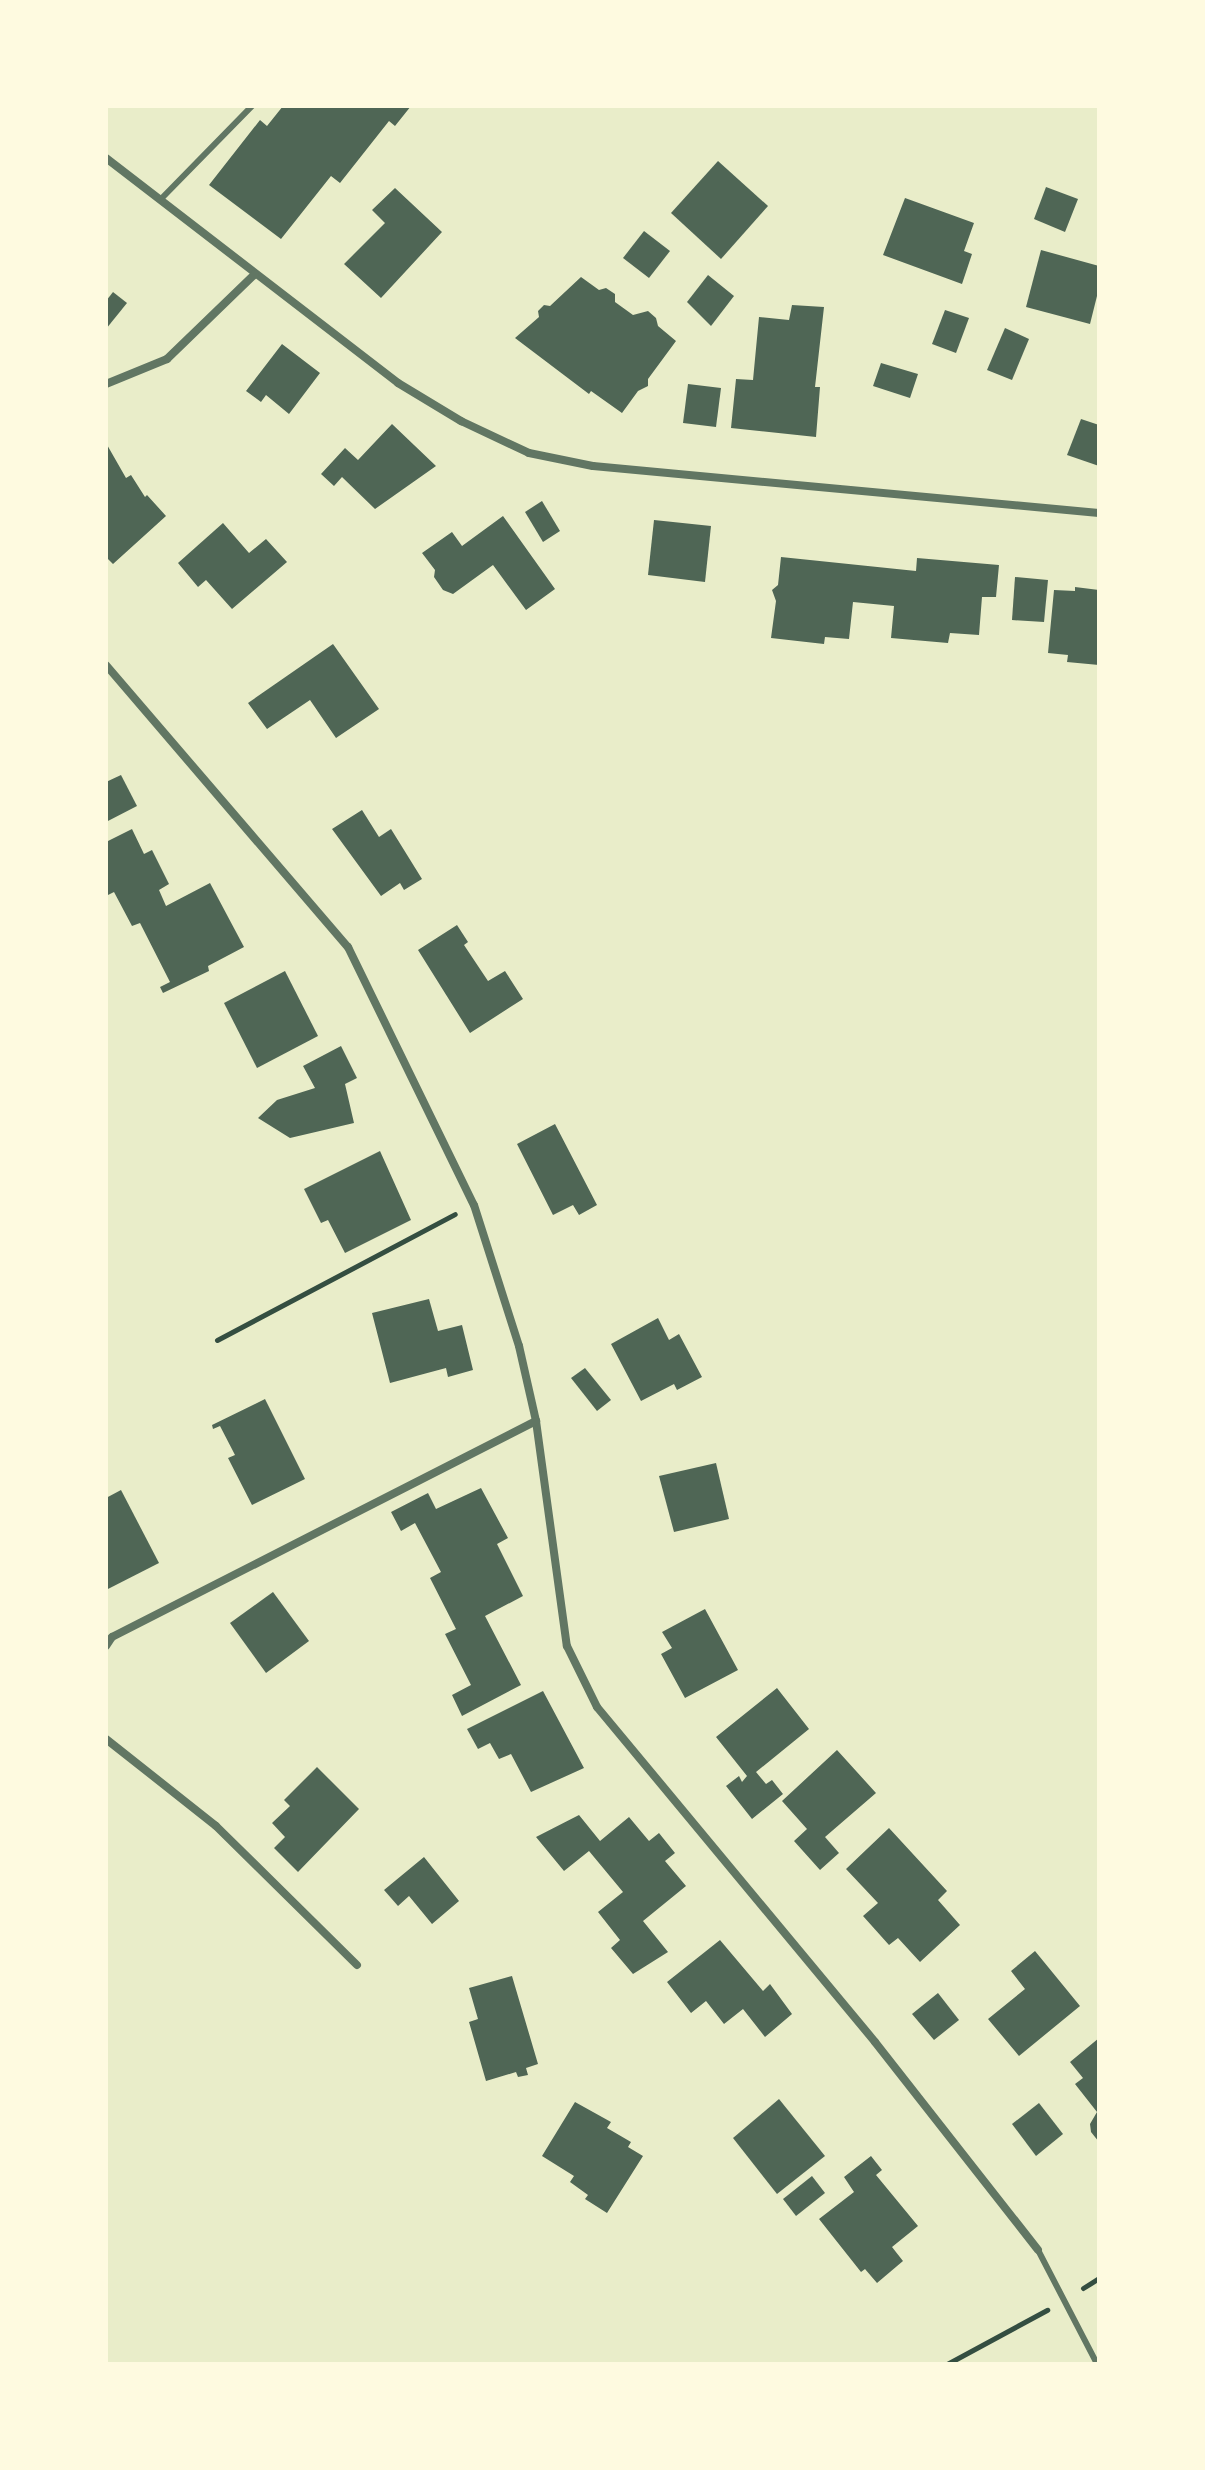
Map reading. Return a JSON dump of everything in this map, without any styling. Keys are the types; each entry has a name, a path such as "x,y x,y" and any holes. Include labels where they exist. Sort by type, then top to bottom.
{"street":[{"path":"106,158 398,383 461,421 529,453 593,466 1099,513"},
{"path":"106,384 167,359 255,274"},
{"path":"106,665 348,947 474,1205 519,1346 536,1421 567,1646 597,1707 875,2042 1038,2250"},
{"path":"106,1646 112,1637 536,1421"},
{"path":"106,1739 216,1826 357,1965"}],"lane":[{"path":"160,200 252,106"},
{"path":"1038,2250 1097,2364"}],"path":[{"path":"217,1340 474,1205"},
{"path":"947,2364 1032,2319"}],"building":[{"path":"283,106 411,106 395,126 389,121 340,183 331,176 281,239 209,185 260,120 267,126"},
{"path":"718,161 768,206 721,259 671,213"},
{"path":"1046,187 1078,199 1065,232 1034,219"},
{"path":"395,188 442,232 381,298 344,264 385,223 372,210"},
{"path":"905,198 974,223 964,251 972,254 962,284 883,255"},
{"path":"644,231 670,251 649,278 623,258"},
{"path":"1041,250 1099,266 1099,288 1090,324 1026,307"},
{"path":"708,275 734,296 711,326 687,302"},
{"path":"581,277 599,290 606,288 615,294 615,302 633,315 648,311 656,318 658,326 676,341 648,379 648,386 638,391 622,413 591,391 589,394 515,338 539,317 538,311 544,305 550,306"},
{"path":"113,292 127,303 106,329 106,301"},
{"path":"792,305 824,307 815,387 820,387 816,437 731,428 736,379 753,380 759,317 789,320"},
{"path":"945,310 969,318 956,353 932,344"},
{"path":"1005,328 1029,339 1012,380 987,370"},
{"path":"282,344 320,373 289,414 266,395 261,402 246,391"},
{"path":"881,363 918,374 910,398 873,386"},
{"path":"688,384 721,388 716,427 683,423"},
{"path":"1081,419 1099,425 1099,466 1067,455"},
{"path":"392,424 436,466 375,509 342,477 334,486 321,474 345,448 358,460"},
{"path":"106,443 126,478 131,475 145,497 147,495 166,516 113,564 106,557"},
{"path":"542,501 560,531 543,542 525,512"},
{"path":"503,516 555,589 526,610 493,565 453,594 443,590 434,577 435,570 422,553 452,532 462,546"},
{"path":"654,520 711,526 705,582 648,575"},
{"path":"223,523 249,553 266,539 287,562 232,609 206,580 198,587 178,563"},
{"path":"781,557 916,571 917,558 999,565 996,597 982,597 979,635 950,633 948,643 891,638 894,606 853,602 849,639 825,637 824,644 771,638 776,601 772,590 778,585"},
{"path":"1015,577 1048,580 1044,622 1012,620"},
{"path":"1075,587 1099,590 1099,665 1067,662 1068,655 1048,653 1054,590 1075,591"},
{"path":"333,644 379,709 336,738 310,700 267,729 248,703"},
{"path":"121,775 137,806 106,822 106,782"},
{"path":"362,810 379,837 391,829 422,879 404,890 400,883 381,896 332,829"},
{"path":"132,829 144,854 152,850 169,884 159,890 166,906 210,883 244,947 208,966 209,971 163,993 160,987 170,982 140,923 132,926 114,892 106,896 106,842"},
{"path":"457,925 468,942 464,945 488,981 505,971 523,999 470,1033 418,950"},
{"path":"285,971 318,1036 257,1068 224,1003"},
{"path":"341,1046 357,1078 345,1084 354,1123 290,1138 258,1118 277,1100 315,1088 303,1066"},
{"path":"555,1124 597,1205 579,1215 573,1205 553,1215 517,1144"},
{"path":"380,1151 411,1220 345,1253 328,1220 321,1223 304,1189"},
{"path":"429,1299 438,1331 462,1325 473,1370 448,1377 446,1368 390,1383 372,1313"},
{"path":"658,1318 669,1340 679,1334 702,1377 677,1390 674,1384 641,1401 611,1344"},
{"path":"585,1368 611,1400 597,1411 571,1378"},
{"path":"265,1399 305,1479 252,1505 228,1458 235,1455 220,1426 213,1429 212,1425"},
{"path":"716,1463 729,1519 674,1532 659,1476"},
{"path":"481,1488 508,1538 497,1544 523,1596 485,1616 521,1685 462,1716 452,1695 471,1685 445,1634 456,1629 430,1578 441,1572 415,1523 401,1531 391,1512 428,1493 436,1509"},
{"path":"121,1490 159,1563 106,1590 106,1498"},
{"path":"273,1592 309,1641 266,1673 230,1623"},
{"path":"705,1609 738,1670 685,1698 661,1654 672,1648 662,1632"},
{"path":"777,1688 809,1729 756,1772 766,1784 772,1780 783,1794 752,1819 726,1786 739,1776 742,1782 747,1776 716,1737"},
{"path":"543,1691 584,1768 531,1792 511,1754 499,1759 490,1743 478,1749 467,1729"},
{"path":"837,1750 876,1793 825,1837 839,1853 820,1870 794,1841 807,1829 782,1801"},
{"path":"317,1767 359,1809 298,1872 274,1848 285,1837 272,1823 290,1806 284,1800"},
{"path":"579,1815 600,1841 629,1817 649,1841 659,1833 675,1853 665,1861 686,1886 643,1921 668,1952 633,1974 611,1948 620,1940 598,1912 623,1892 589,1851 564,1871 536,1837"},
{"path":"889,1828 947,1891 938,1900 960,1925 920,1962 898,1938 889,1945 863,1916 878,1903 846,1869"},
{"path":"424,1857 459,1901 432,1924 409,1896 398,1906 384,1890"},
{"path":"720,1940 763,1991 770,1984 792,2014 765,2037 743,2009 724,2024 706,2001 691,2013 667,1982"},
{"path":"1035,1951 1080,2006 1019,2056 988,2019 1025,1989 1011,1971"},
{"path":"512,1976 538,2064 526,2068 528,2075 518,2077 516,2072 486,2081 469,2022 478,2019 469,1988"},
{"path":"938,1993 959,2020 934,2040 912,2014"},
{"path":"1099,2038 1099,2142 1091,2132 1090,2124 1097,2112 1075,2084 1083,2078 1070,2062"},
{"path":"779,2099 825,2156 777,2194 733,2138"},
{"path":"575,2102 611,2122 607,2128 631,2142 628,2147 643,2156 607,2213 585,2199 588,2195 570,2182 574,2176 542,2156"},
{"path":"1039,2103 1063,2134 1036,2156 1012,2124"},
{"path":"871,2156 882,2170 876,2175 918,2226 892,2247 903,2261 877,2283 865,2269 861,2272 819,2219 854,2192 844,2177"},
{"path":"812,2176 825,2193 796,2216 783,2199"}]}
